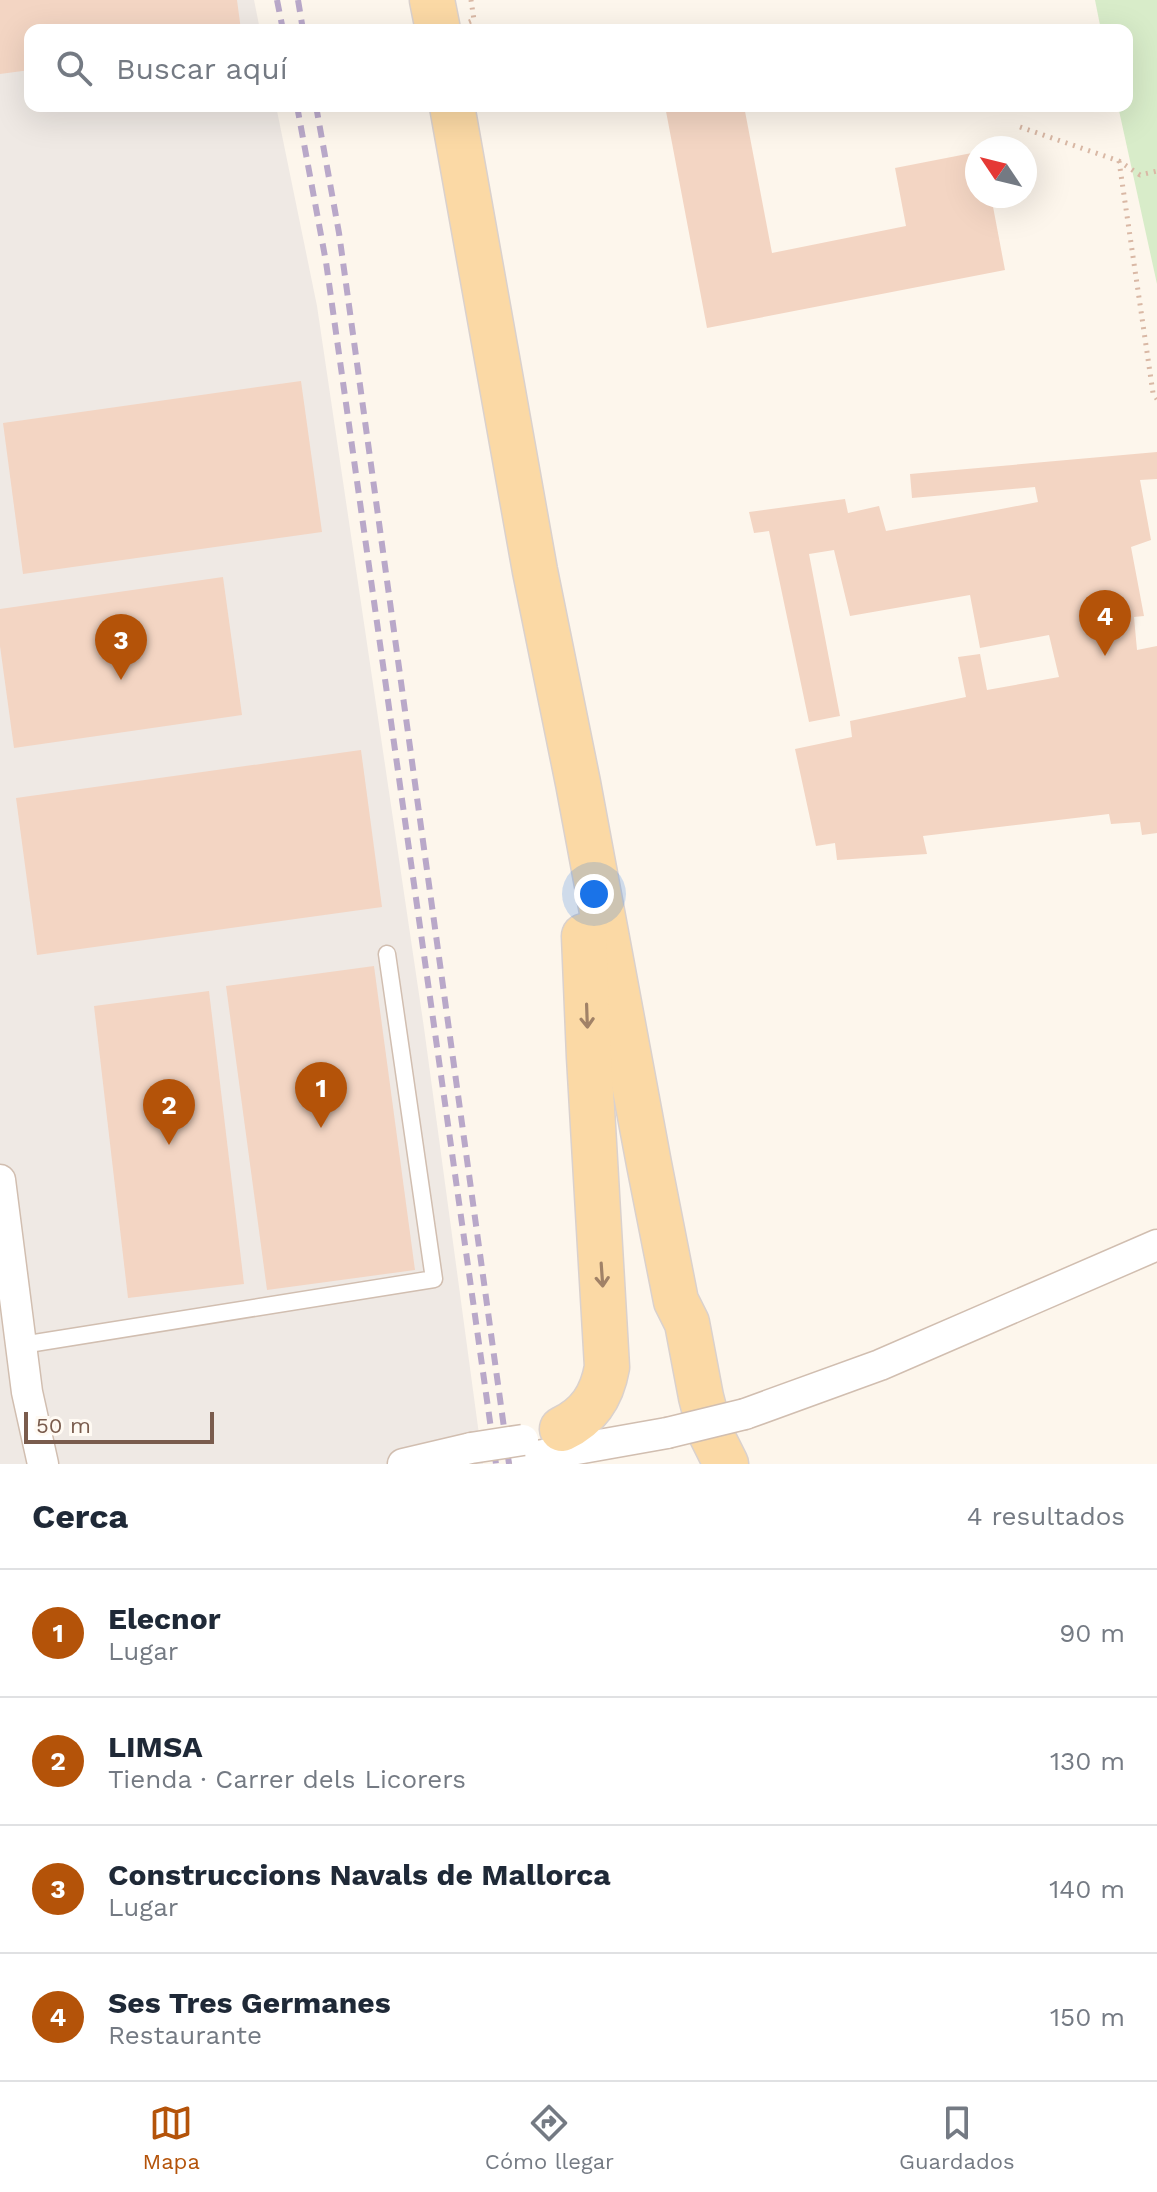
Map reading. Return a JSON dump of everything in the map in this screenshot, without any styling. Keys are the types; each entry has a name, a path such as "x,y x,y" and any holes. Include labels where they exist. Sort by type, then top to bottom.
{"main road":[{"path":"432,0 437,24"},
{"path":"453,112 535,571 676,1301 674,1327 704,1464"},
{"path":"537,1442 585,1415 601,1390 607,1367 583,914 591,854"},
{"path":"676,1301 687,1323 710,1432 726,1464"}],"street":[{"path":"0,1180 27,1392 43,1464"},
{"path":"403,1464 477,1456 537,1442 667,1433 745,1414 880,1365 1157,1245"}],"lane":[{"path":"22,1345 434,1279 387,954"}],"path":[{"path":"1020,127 1119,161 1140,175 1157,171"},
{"path":"1119,161 1153,393 1157,399"}],"shaded area":[{"path":"0,0 254,0 259,24 24,24 24,112 277,112 317,306 424,1028 483,1464 0,1464"}],"green space":[{"path":"1095,0 1157,0 1157,284 1119,112 1133,112 1133,24 1100,24"}],"building":[{"path":"0,0 237,0 240,24 24,24 24,71 0,74"},
{"path":"666,112 745,112 772,253 906,226 895,168 965,154 965,208 993,208 1005,270 707,328"},
{"path":"301,381 322,532 23,574 3,423"},
{"path":"1157,452 1157,479 1140,480 1151,540 1131,547 1144,616 1134,617 1137,650 1157,646 1157,833 1142,835 1140,822 1111,824 1109,814 923,836 927,854 837,860 835,843 816,846 795,749 852,737 850,721 966,697 958,657 980,654 987,690 1059,677 1049,635 980,648 970,595 850,616 834,550 809,554 840,716 809,722 769,531 754,533 749,512 845,499 848,513 879,506 886,531 1038,502 1035,487 912,498 910,474"},
{"path":"223,577 242,715 14,748 0,646 0,609"},
{"path":"361,750 382,907 37,955 16,798"},
{"path":"374,966 415,1270 267,1290 226,986"},
{"path":"209,991 244,1284 128,1298 94,1006"}],"railway":[{"path":"277,0 282,24"},
{"path":"298,0 302,24"},
{"path":"298,112 326,262 496,1464"},
{"path":"317,112 339,233 509,1464"}],"place":[{"name":"Ses Tres Germanes","path":"1105,656"},
{"name":"Construccions Navals de Mallorca","path":"121,680"},
{"name":"Elecnor","path":"321,1128"},
{"name":"LIMSA","path":"169,1145"}]}
